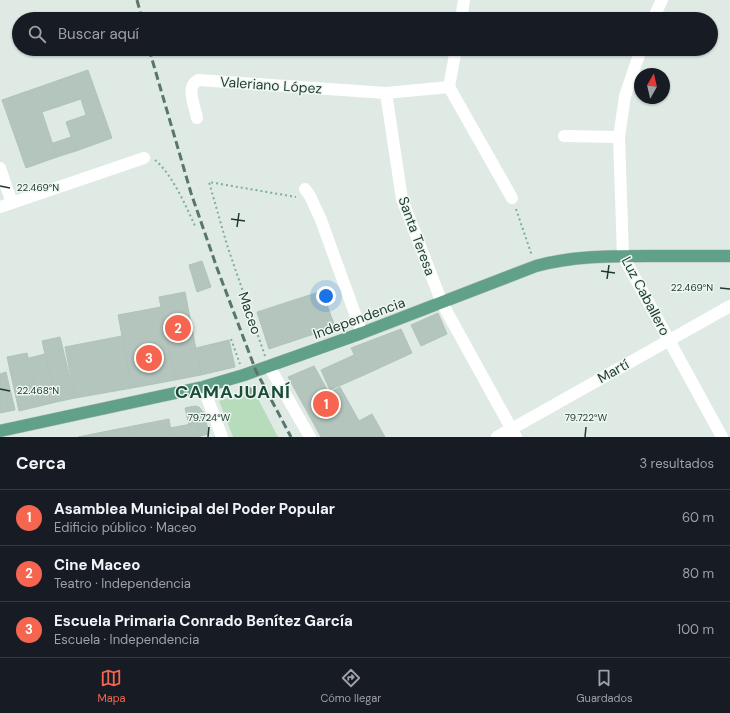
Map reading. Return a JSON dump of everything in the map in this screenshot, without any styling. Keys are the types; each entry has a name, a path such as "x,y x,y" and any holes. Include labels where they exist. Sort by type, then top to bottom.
{"main road":[{"name":"Independencia","path":"0,431 203,387 244,375 362,333 536,266 554,261 623,256 730,256"}],"street":[{"path":"462,12 464,0"},
{"path":"656,12 662,0"},
{"path":"455,56 449,87 512,198"},
{"name":"Luz Caballero","path":"639,56 625,96 619,137 623,256 722,437"},
{"name":"Valeriano López","path":"197,118 191,91 194,82 198,80 386,93"},
{"path":"386,93 449,87"},
{"name":"Santa Teresa","path":"386,93 402,199 442,303 513,433"},
{"path":"564,136 619,137"},
{"path":"0,168 6,205 144,158"},
{"path":"305,188 321,220 362,333"},
{"name":"Martí","path":"497,437 513,433 669,340 730,306"},
{"path":"269,366 310,437"},
{"path":"203,387 222,437"}],"path":[{"path":"144,158 155,160 166,172 182,199 195,226"},
{"name":"Maceo","path":"269,366 227,245 209,182 311,200"},
{"path":"512,198 536,266"},
{"path":"231,340 244,375"}],"green space":[{"path":"253,389 278,437 233,437 219,401"}],"building":[{"path":"88,70 112,138 76,151 66,122 86,115 81,99 42,112 57,157 26,168 2,100"},
{"path":"71,137 76,151 57,157 53,143"},
{"path":"202,261 211,287 197,292 189,265"},
{"path":"322,291 335,327 269,349 257,312"},
{"path":"185,292 201,375 175,380 159,297"},
{"path":"161,307 175,380 132,388 118,315"},
{"path":"438,313 447,334 421,346 411,325"},
{"path":"401,329 412,353 364,375 351,348"},
{"path":"122,336 132,388 75,398 65,347"},
{"path":"60,337 75,398 56,402 42,341"},
{"path":"229,340 235,367 201,375 196,348"},
{"path":"27,353 40,406 19,411 7,357"},
{"path":"45,354 56,402 40,406 29,358"},
{"path":"354,355 364,375 330,390 321,370"},
{"path":"314,366 329,393 340,387 359,421 372,414 385,437 321,437 288,377"},
{"path":"6,372 15,410 0,413 0,374"},
{"path":"195,406 199,407 204,413 209,434 200,436 197,423 189,425 185,408"},
{"path":"169,419 172,437 130,437 128,427"},
{"path":"197,423 200,437 172,437 170,428"},
{"path":"128,427 130,437 78,437"}],"railway":[{"path":"137,0 140,12"},
{"path":"151,56 191,193 217,268 256,371 291,437"}],"place":[{"name":"Cine Maceo","path":"178,328"},
{"name":"Escuela Primaria Conrado Benítez García","path":"149,358"},
{"name":"Asamblea Municipal del Poder Popular","path":"326,404"}],"district":[{"name":"CAMAJUANÍ","path":"233,392"}]}
